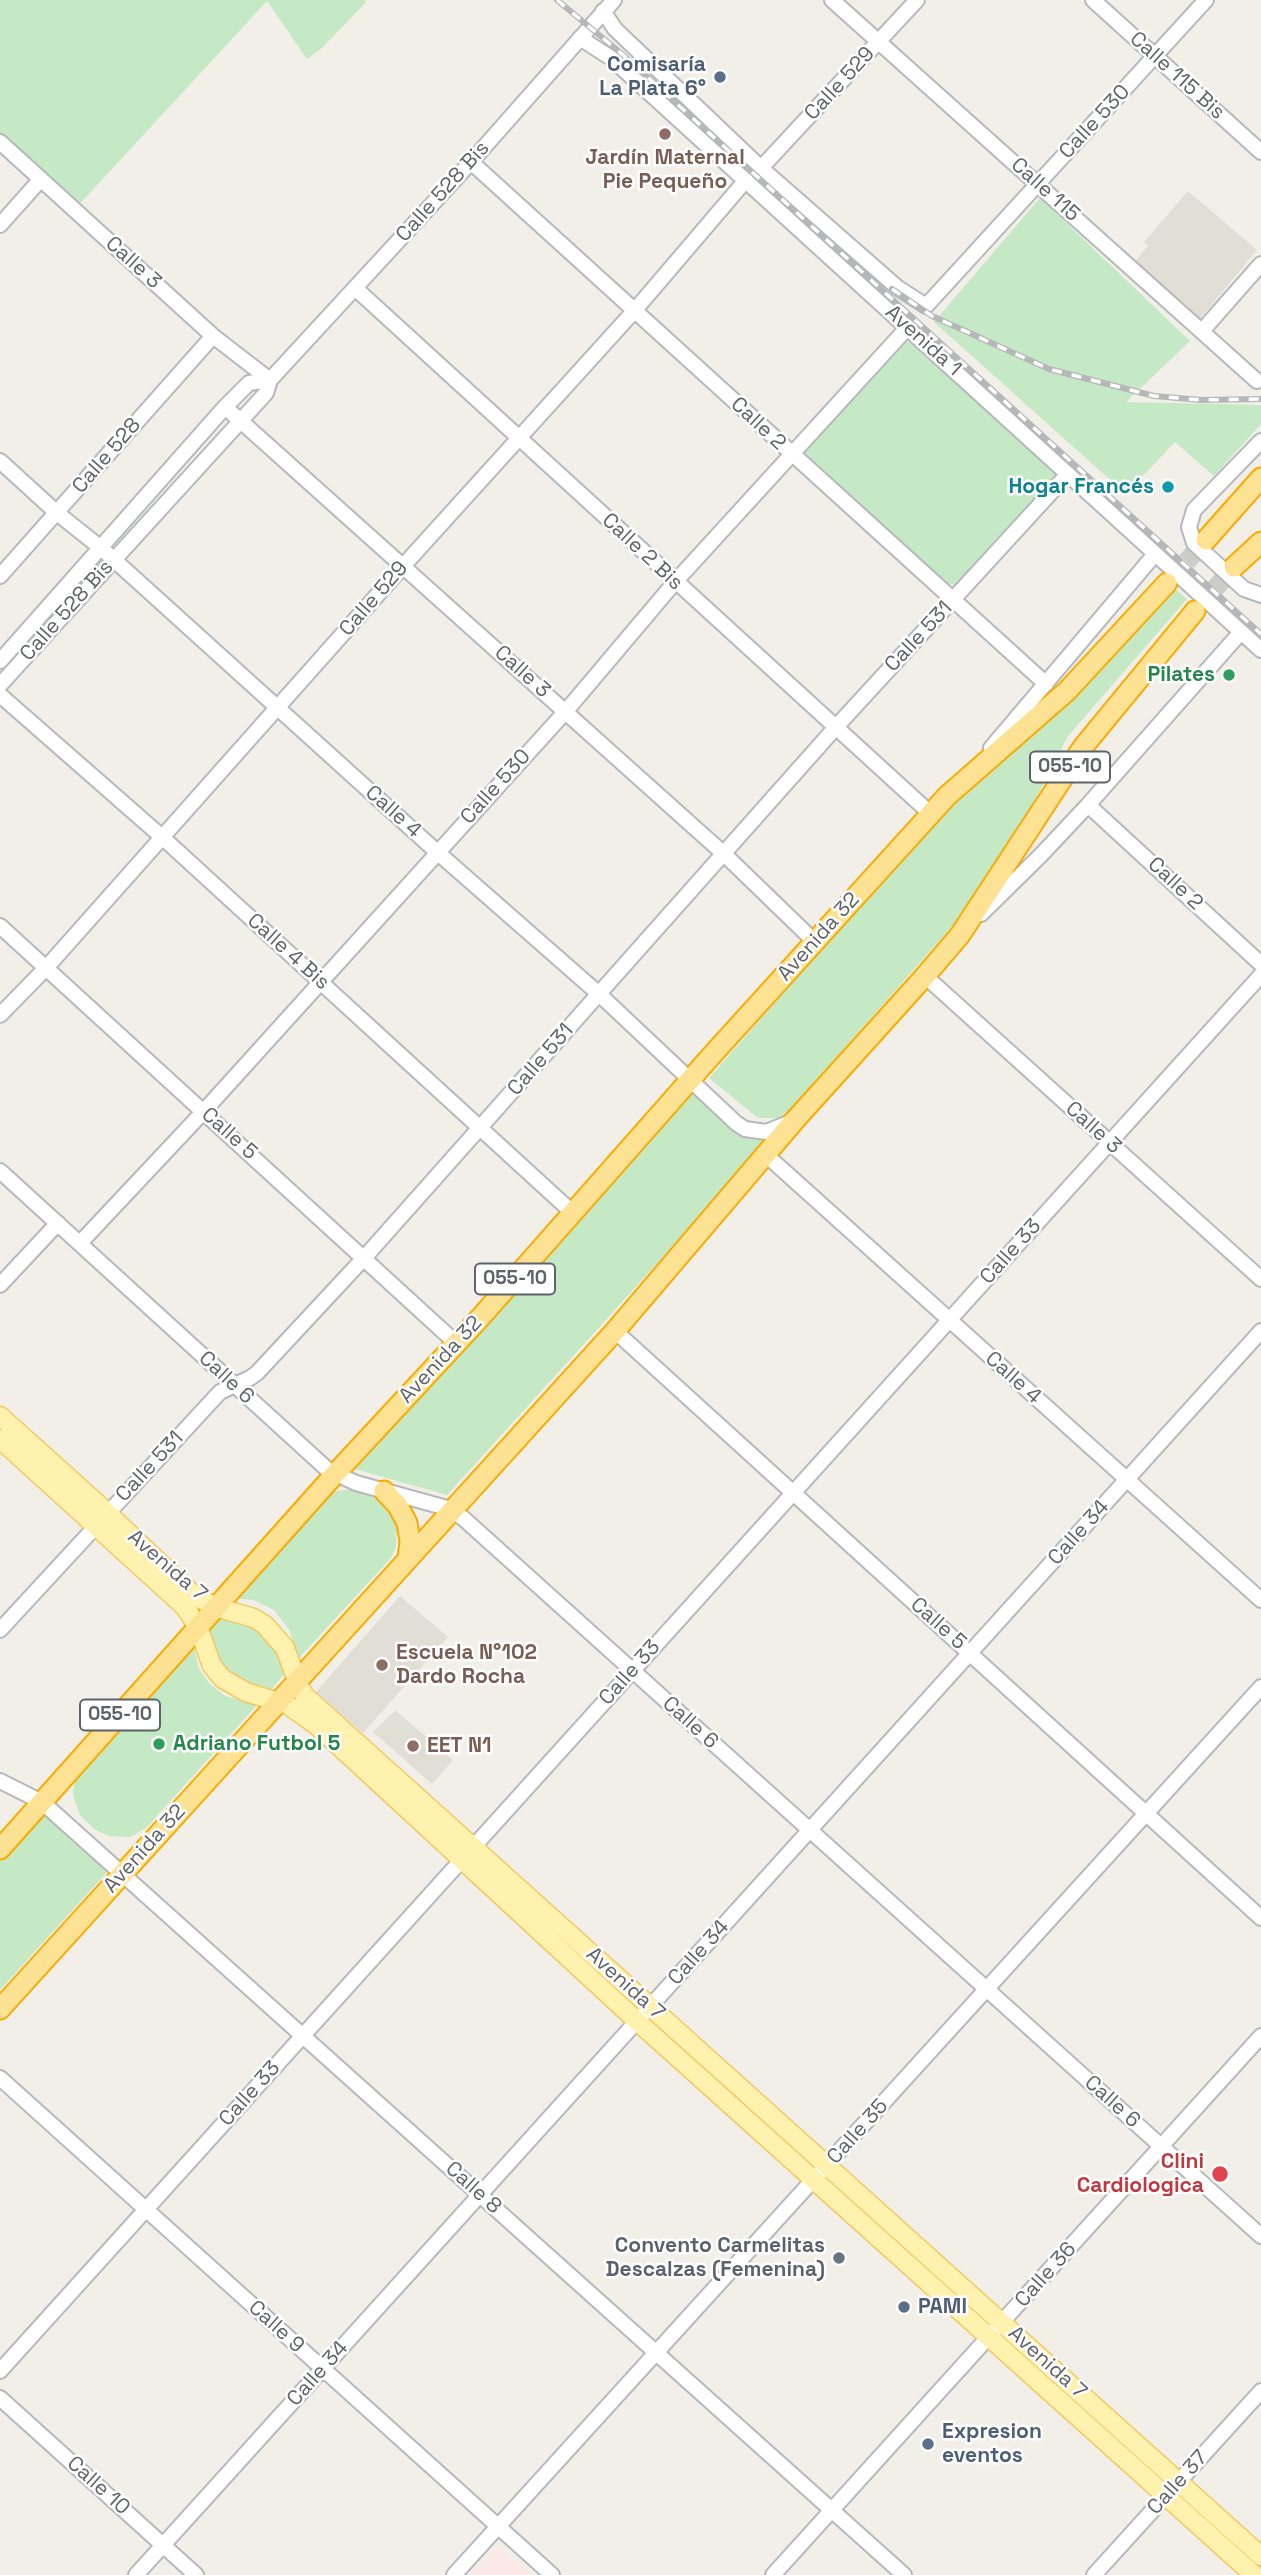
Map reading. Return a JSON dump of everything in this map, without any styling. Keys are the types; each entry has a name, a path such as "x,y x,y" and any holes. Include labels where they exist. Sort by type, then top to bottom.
{"highway":[{"path":"1206,540 1261,478"},
{"path":"1234,568 1261,542"},
{"name":"Avenida 32","path":"0,1849 931,814 966,777 1059,699 1167,583"},
{"name":"Avenida 32","path":"0,2009 615,1331 765,1154 925,976 960,935 1083,747 1195,611"},
{"path":"384,1491 398,1506 407,1523 410,1541 408,1559"}],"main road":[{"name":"Avenida 7","path":"0,1416 185,1607 198,1628 212,1666 223,1679 247,1692 295,1709 316,1725 651,2006 1261,2556"},
{"name":"Avenida 7","path":"0,1439 195,1596 216,1607 242,1613 265,1625 285,1648 305,1696 637,2021 1254,2575"}],"street":[{"name":"Calle 528 Bis","path":"0,685 266,393 270,380 471,162 614,0"},
{"name":"Calle 115","path":"832,0 1257,381"},
{"name":"Calle 529","path":"761,168 917,0"},
{"name":"Calle 115 Bis","path":"1093,0 1261,152"},
{"name":"Calle 530","path":"926,306 1206,0"},
{"name":"Avenida 1","path":"603,11 615,29 761,168 898,288 926,306"},
{"name":"Avenida 1","path":"580,38 611,58 1261,650"},
{"name":"Calle 3","path":"0,142 212,335 270,380"},
{"name":"Calle 2","path":"471,162 1046,684"},
{"path":"0,225 41,179"},
{"name":"Calle 529","path":"0,1016 46,968 635,310 746,180"},
{"path":"1202,331 1261,264"},
{"name":"Calle 2 Bis","path":"355,288 931,814"},
{"name":"Calle 530","path":"80,1243 204,1111 566,711 675,583 908,327"},
{"name":"Calle 528","path":"0,576 212,335"},
{"name":"Calle 528 Bis","path":"0,660 248,383 270,380"},
{"name":"Calle 3","path":"225,407 724,854 816,942"},
{"path":"1261,441 1194,510 1189,527 1195,543 1234,580 1248,592 1261,595"},
{"name":"Calle 4","path":"0,461 57,513 114,559 437,852 599,994 745,1129 766,1132 795,1120"},
{"name":"Calle 531","path":"0,1630 220,1392 257,1373 364,1258 836,727 1068,474"},
{"name":"Avenida 32","path":"966,777 1156,554"},
{"name":"Avenida 32","path":"960,935 1041,855 1241,632"},
{"name":"Calle 4 Bis","path":"0,695 162,837 573,1213"},
{"name":"Calle 2","path":"1088,804 1261,964"},
{"name":"Calle 5","path":"0,926 456,1343"},
{"name":"Calle 33","path":"0,2371 1261,975"},
{"name":"Calle 3","path":"925,976 1261,1279"},
{"name":"Calle 4","path":"765,1154 1261,1600"},
{"name":"Calle 6","path":"0,1171 233,1385 335,1474 384,1491 433,1503 452,1510 463,1518 1261,2236"},
{"path":"0,1285 58,1223"},
{"name":"Calle 5","path":"615,1331 1261,1918"},
{"name":"Calle 34","path":"136,2575 1261,1331"},
{"name":"Calle 35","path":"454,2575 1261,1687"},
{"name":"Calle 8","path":"0,1781 42,1802 904,2575"},
{"name":"Calle 36","path":"773,2575 1261,2036"},
{"name":"Calle 9","path":"0,2078 552,2575"},
{"name":"Calle 37","path":"1094,2575 1261,2391"},
{"name":"Calle 10","path":"0,2398 196,2575"}],"shaded area":[{"path":"1188,191 1257,250 1198,321 1132,265 1148,246 1144,242"},
{"name":"Escuela N°102 Dardo Rocha","path":"400,1596 448,1637 363,1733 316,1692"},
{"name":"EET N1","path":"395,1710 453,1760 432,1784 373,1732"},
{"path":"494,2549 501,2549 530,2575 472,2575"}],"green space":[{"path":"0,0 364,0 366,2 322,48 307,59 267,1 75,209 0,140"},
{"path":"1040,198 1190,341 1126,402 1261,405 1261,424 1214,476 1175,442 1126,494 934,322"},
{"path":"916,342 1053,466 1055,473 1054,478 963,582 955,585 946,583 803,455 801,449 899,344"},
{"path":"1172,586 1187,599 1068,736 994,879 782,1118 758,1118 709,1078 957,795"},
{"path":"691,1093 741,1135 769,1140 447,1495 355,1469 352,1466"},
{"path":"357,1489 372,1493 383,1500 392,1512 397,1526 396,1547 391,1558 297,1660 290,1631 274,1610 253,1600 234,1598 324,1498 336,1491"},
{"path":"221,1616 233,1616 261,1630 282,1657 284,1674 272,1689 252,1690 228,1677 211,1656 209,1631"},
{"path":"193,1642 199,1669 210,1684 225,1696 258,1704 146,1828 130,1837 109,1836 94,1829 80,1815 73,1795 75,1780"},
{"path":"41,1811 108,1866 108,1871 0,1990 0,1856"}],"tunnel":[{"path":"1167,583 1206,540"},
{"path":"1195,611 1234,567"}],"railway":[{"path":"557,0 622,54 1261,634"},
{"path":"892,289 932,316 1049,369 1154,396 1201,400 1261,399"}],"place":[{"name":"Comisaría La Plata 6°","path":"720,77"},
{"name":"Jardín Maternal Pie Pequeño","path":"665,134"},
{"name":"Hogar Francés","path":"1168,487"},
{"name":"Pilates","path":"1229,675"},
{"name":"Escuela N°102 Dardo Rocha","path":"382,1665"},
{"name":"Adriano Futbol 5","path":"159,1744"},
{"name":"EET N1","path":"413,1746"},
{"name":"Clini Cardiologica","path":"1220,2174"},
{"name":"Convento Carmelitas Descalzas (Femenina)","path":"839,2258"},
{"name":"PAMI","path":"904,2307"},
{"name":"Expresion eventos","path":"928,2444"}]}
